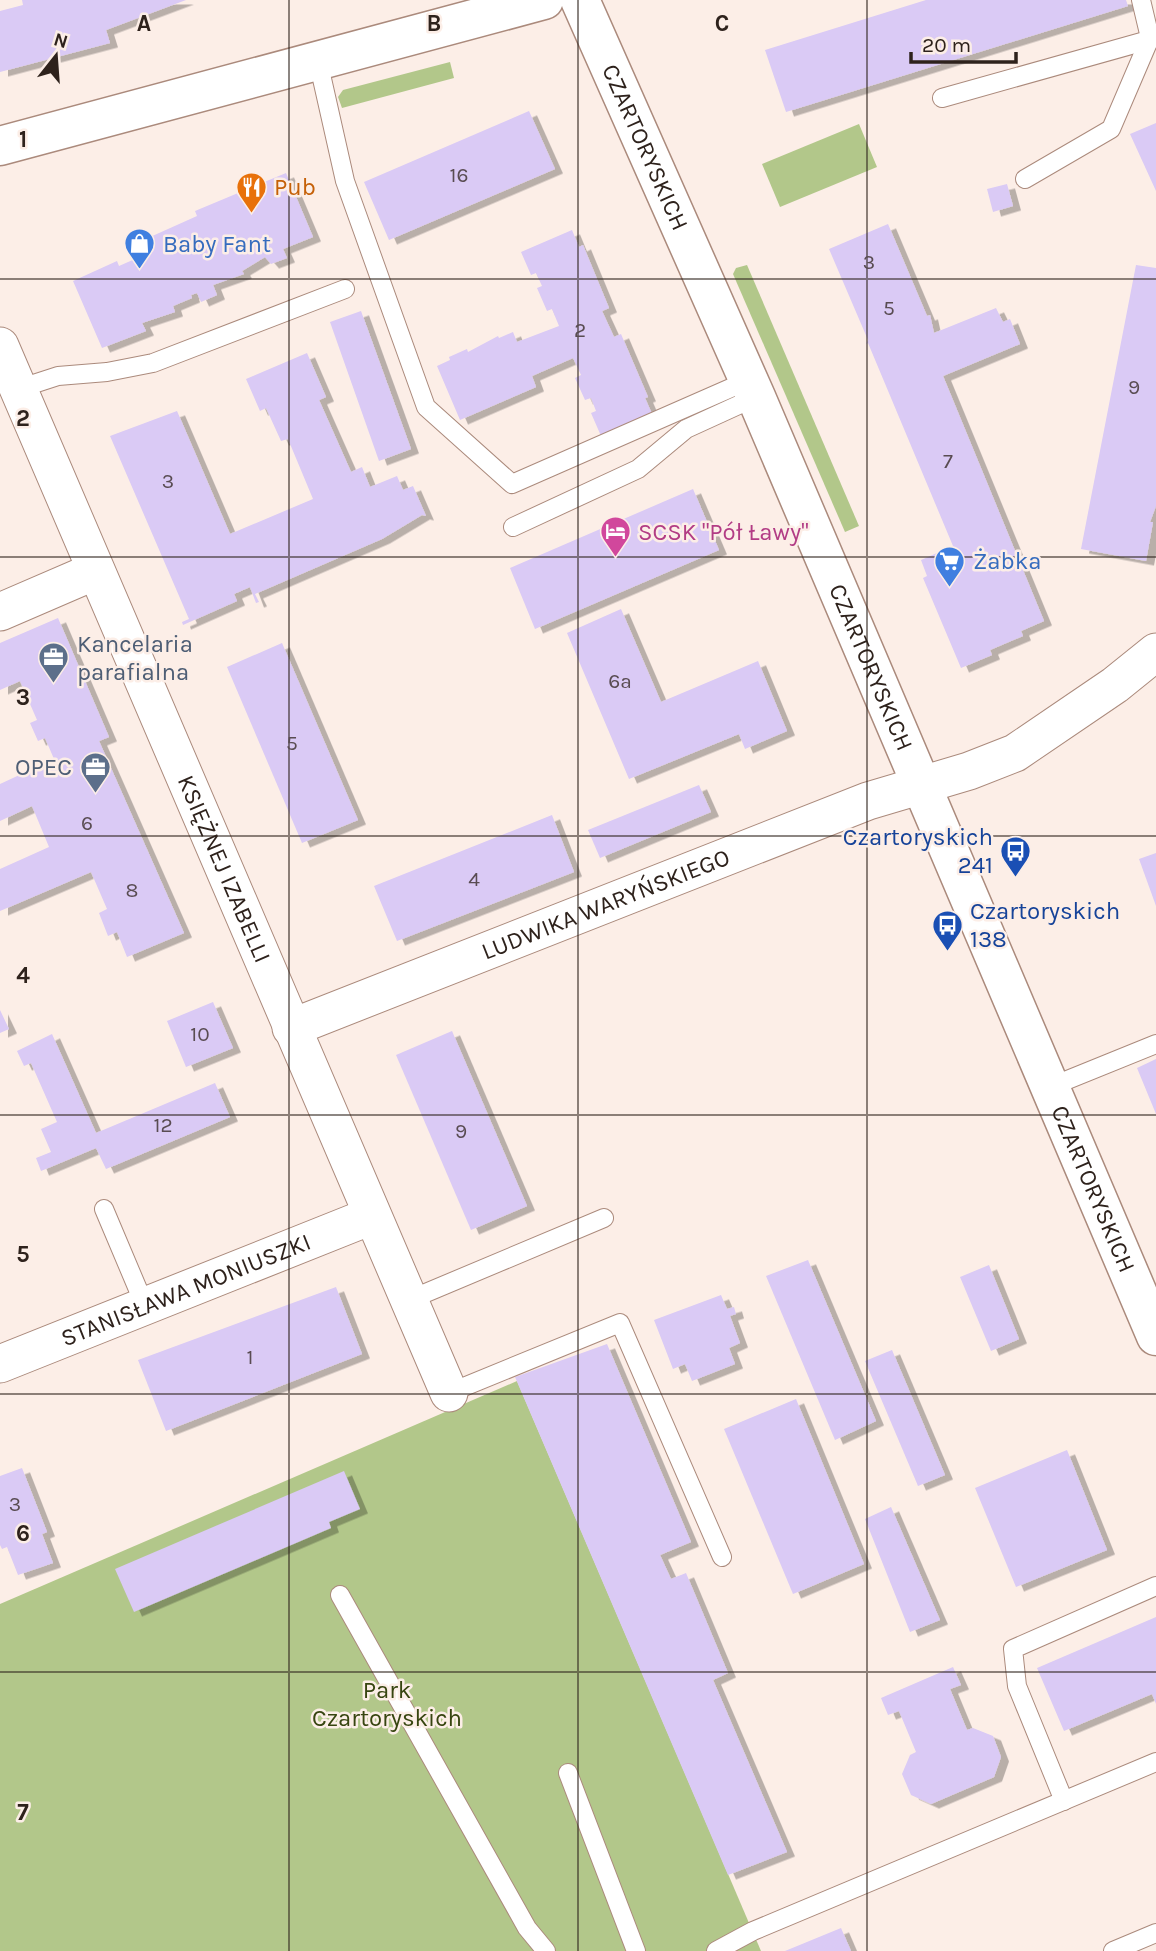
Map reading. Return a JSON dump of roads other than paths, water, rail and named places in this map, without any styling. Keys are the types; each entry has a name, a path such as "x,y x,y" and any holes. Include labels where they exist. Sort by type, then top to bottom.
{"main road":[{"path":"0,146 544,0"},
{"name":"CZARTORYSKICH","path":"580,0 752,388 1156,1336"}],"street":[{"name":"KSIĘŻNEJ IZABELLI","path":"0,346 371,1216 449,1392"},
{"path":"0,612 96,571"},
{"name":"LUDWIKA WARYŃSKIEGO","path":"291,1028 856,806 1016,753 1115,685 1156,652"},
{"name":"STANISŁAWA MONIUSZKI","path":"0,1364 371,1216"}],"lane":[{"path":"1025,179 1111,129 1153,38 1140,0"},
{"path":"942,98 1153,38"},
{"path":"318,61 345,181 426,408 512,484 752,388"},
{"path":"18,389 58,376 107,372 153,363 345,289"},
{"path":"513,527 638,469 686,429 752,388"},
{"path":"1049,1087 1156,1044"},
{"path":"104,1209 145,1307"},
{"path":"408,1300 604,1218"},
{"path":"449,1392 620,1324 722,1557"},
{"path":"1064,1801 1017,1686 1013,1649 1156,1586"},
{"path":"340,1595 527,1928 546,1951"},
{"path":"716,1951 753,1931 1156,1762"},
{"path":"568,1773 636,1951"},
{"path":"1113,1951 1156,1933"}],"place":[{"name":"Pub","path":"251,214"},
{"name":"Baby Fant","path":"140,271"},
{"name":"SCSK \"Pół Ławy\"","path":"615,559"},
{"name":"Żabka","path":"950,588"},
{"name":"Kancelaria parafialna","path":"54,685"},
{"name":"OPEC","path":"95,794"},
{"name":"Czartoryskich 241","path":"1016,878"},
{"name":"Czartoryskich 138","path":"947,952"}],"park label":[{"name":"Park Czartoryskich","path":"387,1704"}]}
